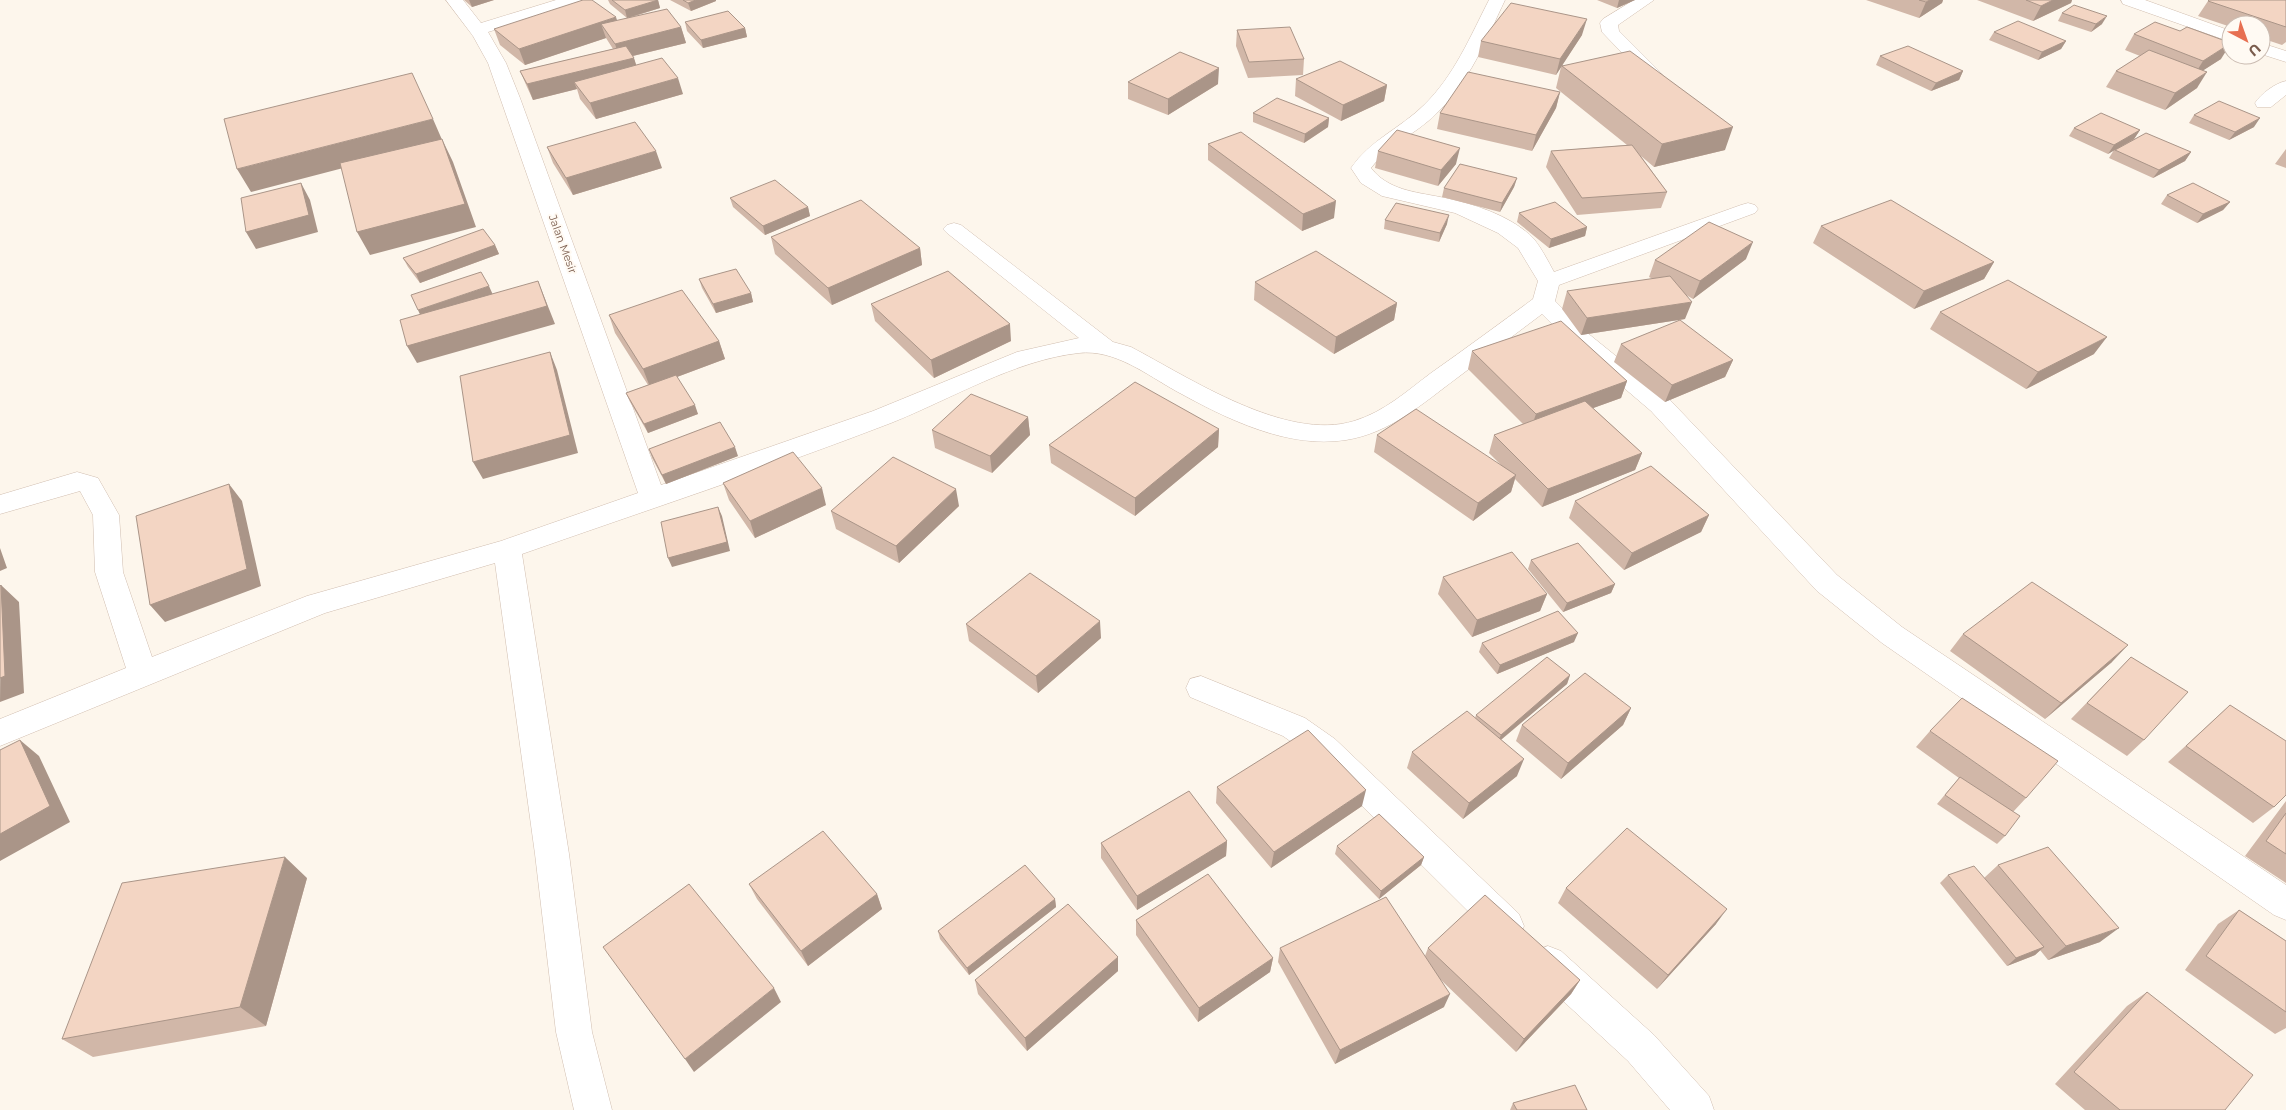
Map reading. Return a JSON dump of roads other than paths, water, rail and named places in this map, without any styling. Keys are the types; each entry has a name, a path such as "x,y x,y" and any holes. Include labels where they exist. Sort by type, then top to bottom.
{"street":[{"name":"Jalan Mesir","path":"454,0 477,30 497,63 511,98 653,498"},
{"path":"477,30 573,0"},
{"path":"1497,0 1449,89 1429,111 1369,156 1361,168 1368,180 1404,196 1452,206 1493,220 1524,241 1546,292 1577,336 1660,405 1768,522 1834,588 1892,634 2286,904"},
{"path":"1646,0 1609,23 1612,32 1620,42 1670,90"},
{"path":"2129,0 2221,33"},
{"path":"2271,52 2286,57"},
{"path":"2264,103 2286,86"},
{"path":"0,733 317,604 507,549 882,416 1025,357 1081,345 1105,347 1123,352 1238,412 1270,425 1300,431 1343,432 1368,426 1390,416 1414,400 1546,292 1748,209"},
{"path":"954,229 1105,347"},
{"path":"0,505 77,481 89,484 106,514 109,572 144,673"},
{"path":"507,549 550,844 574,1032 593,1110"},
{"path":"1202,688 1294,727 1324,748 1501,920 1641,1048 1695,1110"}]}
